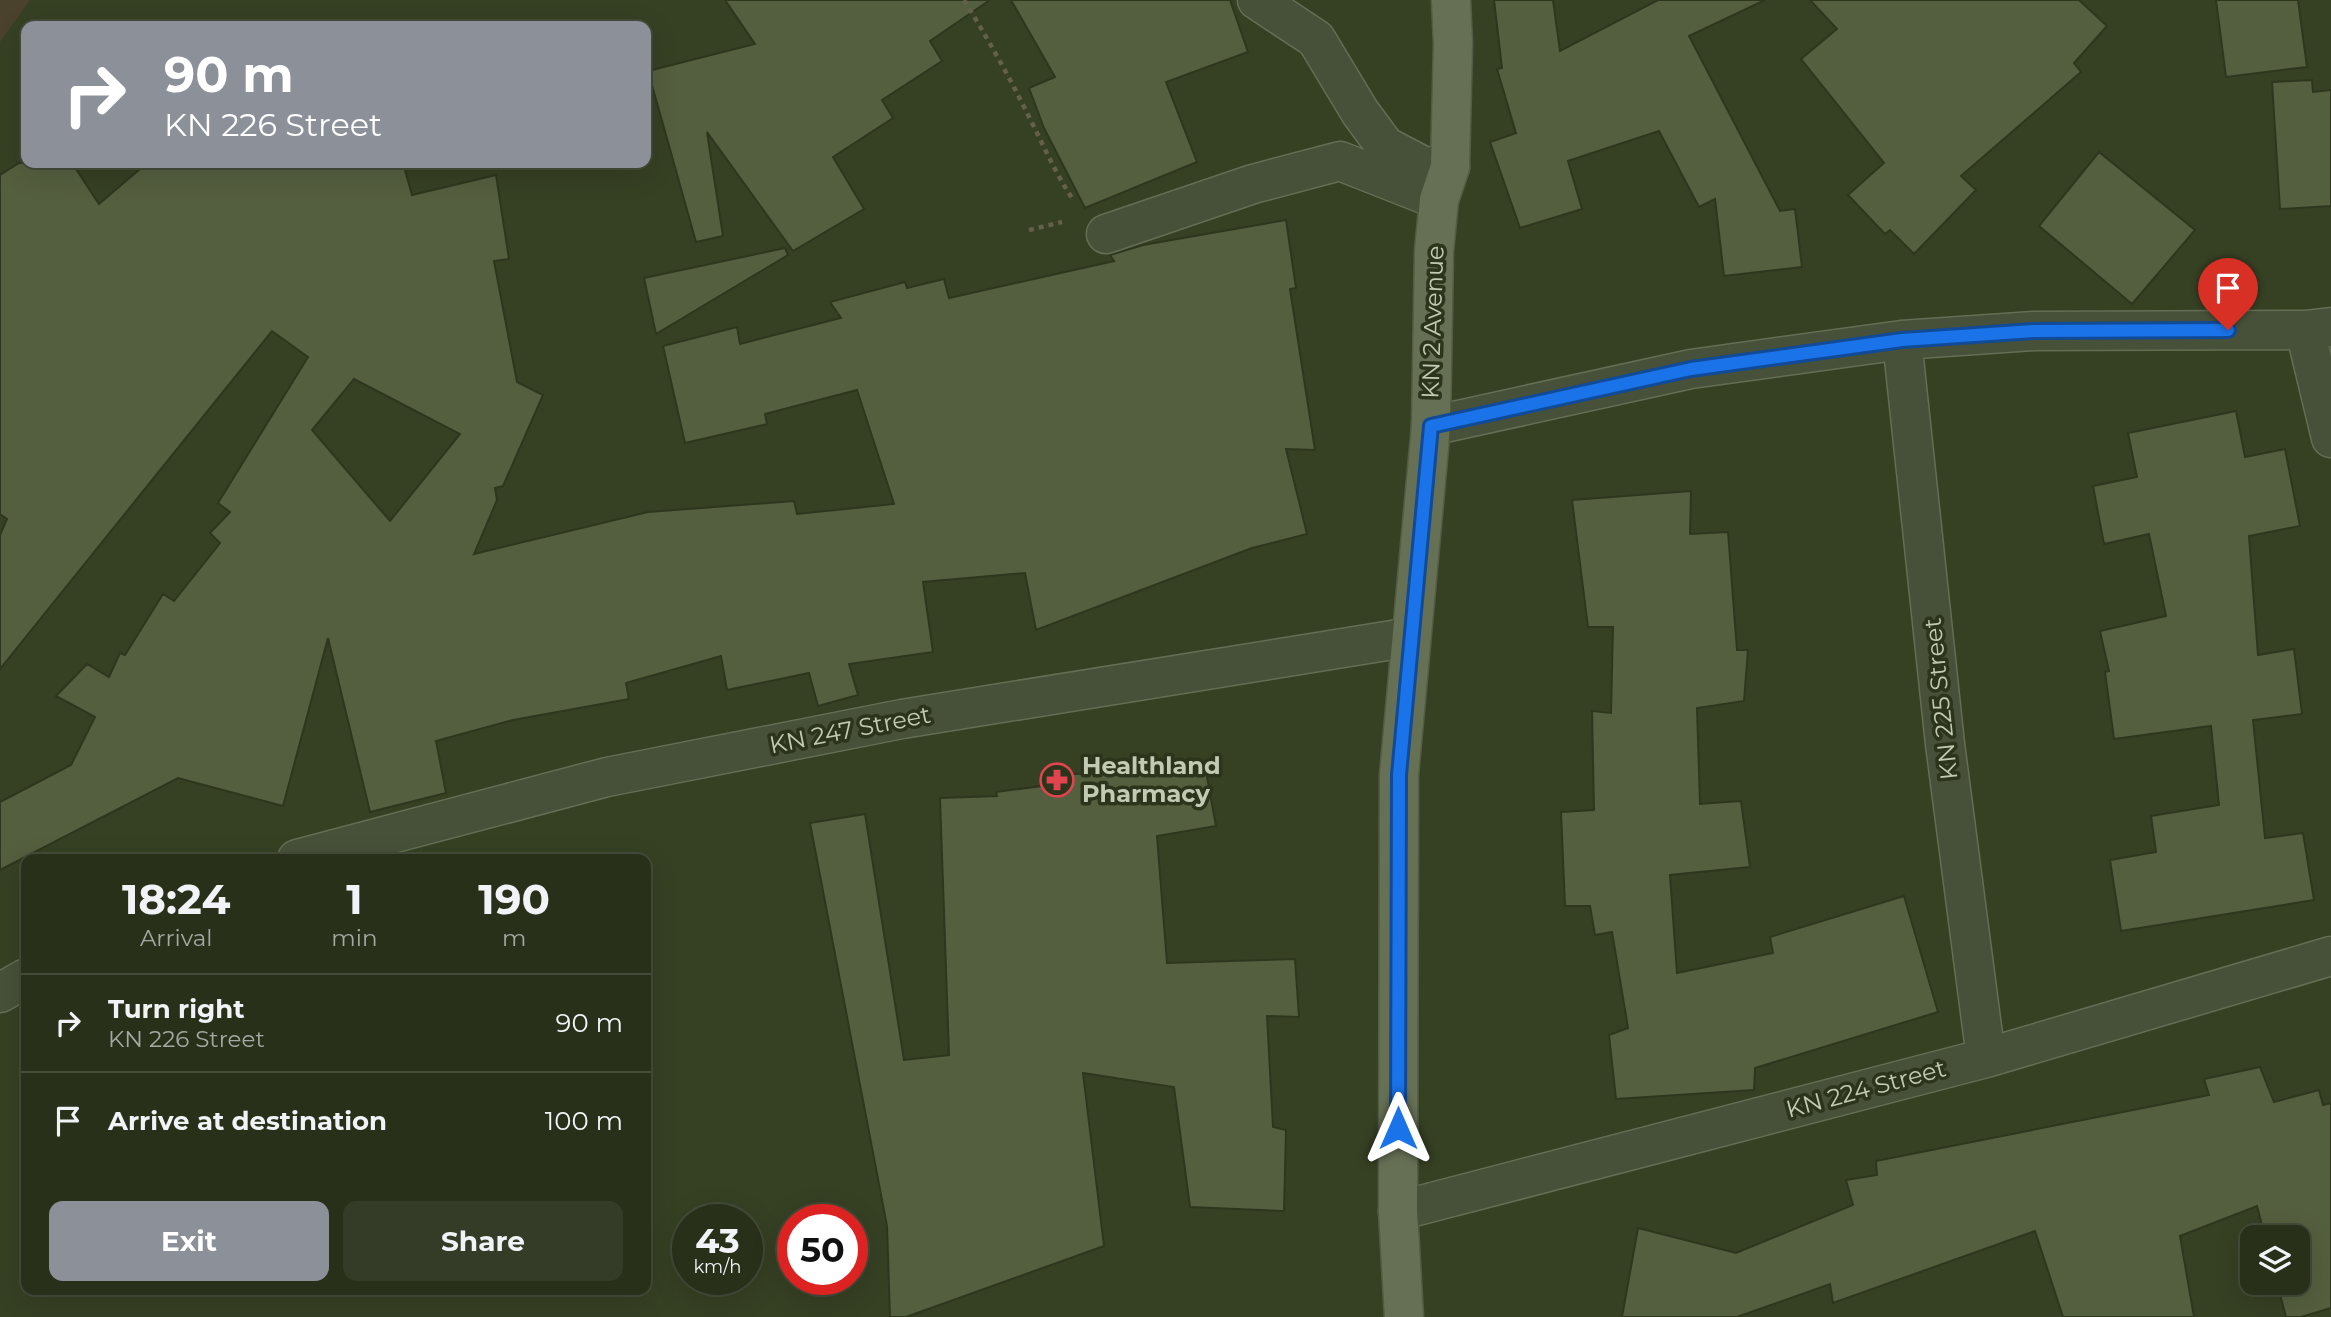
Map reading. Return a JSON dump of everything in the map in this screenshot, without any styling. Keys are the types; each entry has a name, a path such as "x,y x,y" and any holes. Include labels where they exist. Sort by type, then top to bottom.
{"main road":[{"name":"KN 2 Avenue","path":"1404,1317 1398,1210 1399,789 1410,637 1431,426 1434,251 1444,184 1454,44 1451,0"}],"street":[{"path":"1257,0 1316,39 1360,112 1385,146 1423,166 1444,184"},
{"path":"1106,233 1253,184 1340,161 1444,184"},
{"path":"1431,426 1691,369 1902,340 2034,331 2318,328 2331,438"},
{"name":"KN 225 Street","path":"1902,340 1945,744 1986,1058"},
{"name":"KN 247 Street","path":"316,854 620,774 902,719 1410,637"},
{"name":"KN 224 Street","path":"1398,1210 1986,1058 2331,956"},
{"path":"0,993 21,981"}],"path":[{"path":"964,0 1014,88 1055,172 1079,209 1106,233"}],"shaded area":[{"path":"0,0 30,0 0,42"}],"building":[{"path":"725,0 990,0 930,41 942,61 882,100 893,118 833,157 864,209 793,251 707,132 723,236 696,242 651,82 651,70 755,44"},
{"path":"1011,0 1230,0 1248,52 1166,82 1197,162 1085,208 1044,128 1029,88 1055,77"},
{"path":"1494,0 1553,0 1560,51 1658,0 1765,0 1689,36 1780,211 1795,209 1802,267 1724,276 1715,199 1699,207 1659,131 1568,161 1582,209 1520,228 1490,142 1516,133 1497,69 1502,68"},
{"path":"1810,0 2079,0 2107,26 2074,63 2081,72 1961,176 1976,190 1914,254 1890,230 1885,234 1848,195 1884,163 1801,59 1837,29"},
{"path":"2216,0 2298,0 2307,67 2226,77"},
{"path":"2312,80 2313,92 2331,90 2331,206 2280,209 2272,82"},
{"path":"2099,152 2195,230 2132,304 2039,226"},
{"path":"19,163 21,168 75,168 99,204 141,168 404,168 412,195 496,175 509,259 494,261 517,382 543,395 503,486 495,488 497,500 474,554 648,512 794,501 797,514 894,504 857,390 765,414 767,424 685,443 663,346 737,327 740,344 841,318 830,302 905,282 907,288 944,279 949,298 1114,261 1110,255 1143,245 1286,220 1296,288 1290,289 1315,450 1286,449 1307,534 1252,548 1036,630 1025,573 923,582 933,652 849,664 858,695 818,706 809,673 727,690 721,656 626,683 629,699 513,720 436,741 446,793 370,812 328,638 283,806 178,778 31,854 21,854 21,859 0,870 0,802 71,765 95,717 56,696 87,664 109,677 120,653 125,655 163,594 174,601 220,543 210,533 230,512 218,503 308,357 272,331 0,669 0,535 7,519 0,514 0,175","holes":["354,379 460,434 390,521 312,430"]},
{"path":"785,248 788,255 656,334 644,278"},
{"path":"2236,411 2245,457 2285,449 2300,526 2249,536 2258,655 2294,649 2302,714 2253,720 2265,838 2303,833 2314,900 2121,931 2110,860 2156,852 2151,816 2219,805 2211,726 2114,739 2105,672 2109,671 2100,631 2166,616 2149,534 2104,544 2093,486 2137,477 2128,433"},
{"path":"1691,491 1690,534 1728,532 1737,650 1748,650 1744,701 1697,708 1700,804 1741,801 1750,867 1670,875 1677,973 1773,953 1770,937 1904,896 1938,1012 1755,1068 1754,1090 1616,1099 1609,1035 1628,1028 1612,932 1595,935 1590,906 1565,906 1561,812 1594,810 1592,711 1611,713 1613,627 1588,627 1572,500"},
{"path":"1206,771 1216,826 1157,836 1167,963 1295,959 1299,1017 1267,1016 1273,1127 1286,1130 1284,1211 1190,1207 1174,1087 1083,1073 1104,1246 906,1317 890,1317 887,1226 810,823 865,814 904,1060 949,1055 940,798 997,796 996,792 1072,782 1072,774"},
{"path":"2260,1067 2274,1102 2319,1090 2323,1105 2331,1103 2331,1308 2301,1317 2286,1317 2280,1295 2310,1295 2310,1225 2262,1225 2257,1206 2180,1236 2194,1317 2063,1317 2035,1231 1833,1303 1830,1284 1737,1317 1622,1317 1638,1228 1736,1253 1853,1205 1846,1180 1877,1175 1876,1161 2209,1095 2204,1079"}],"place":[{"name":"Healthland Pharmacy","path":"1057,780"}],"route":[{"path":"1398,1128 1399,775 1431,426 1691,369 1902,340 2034,331 2228,330"}]}
